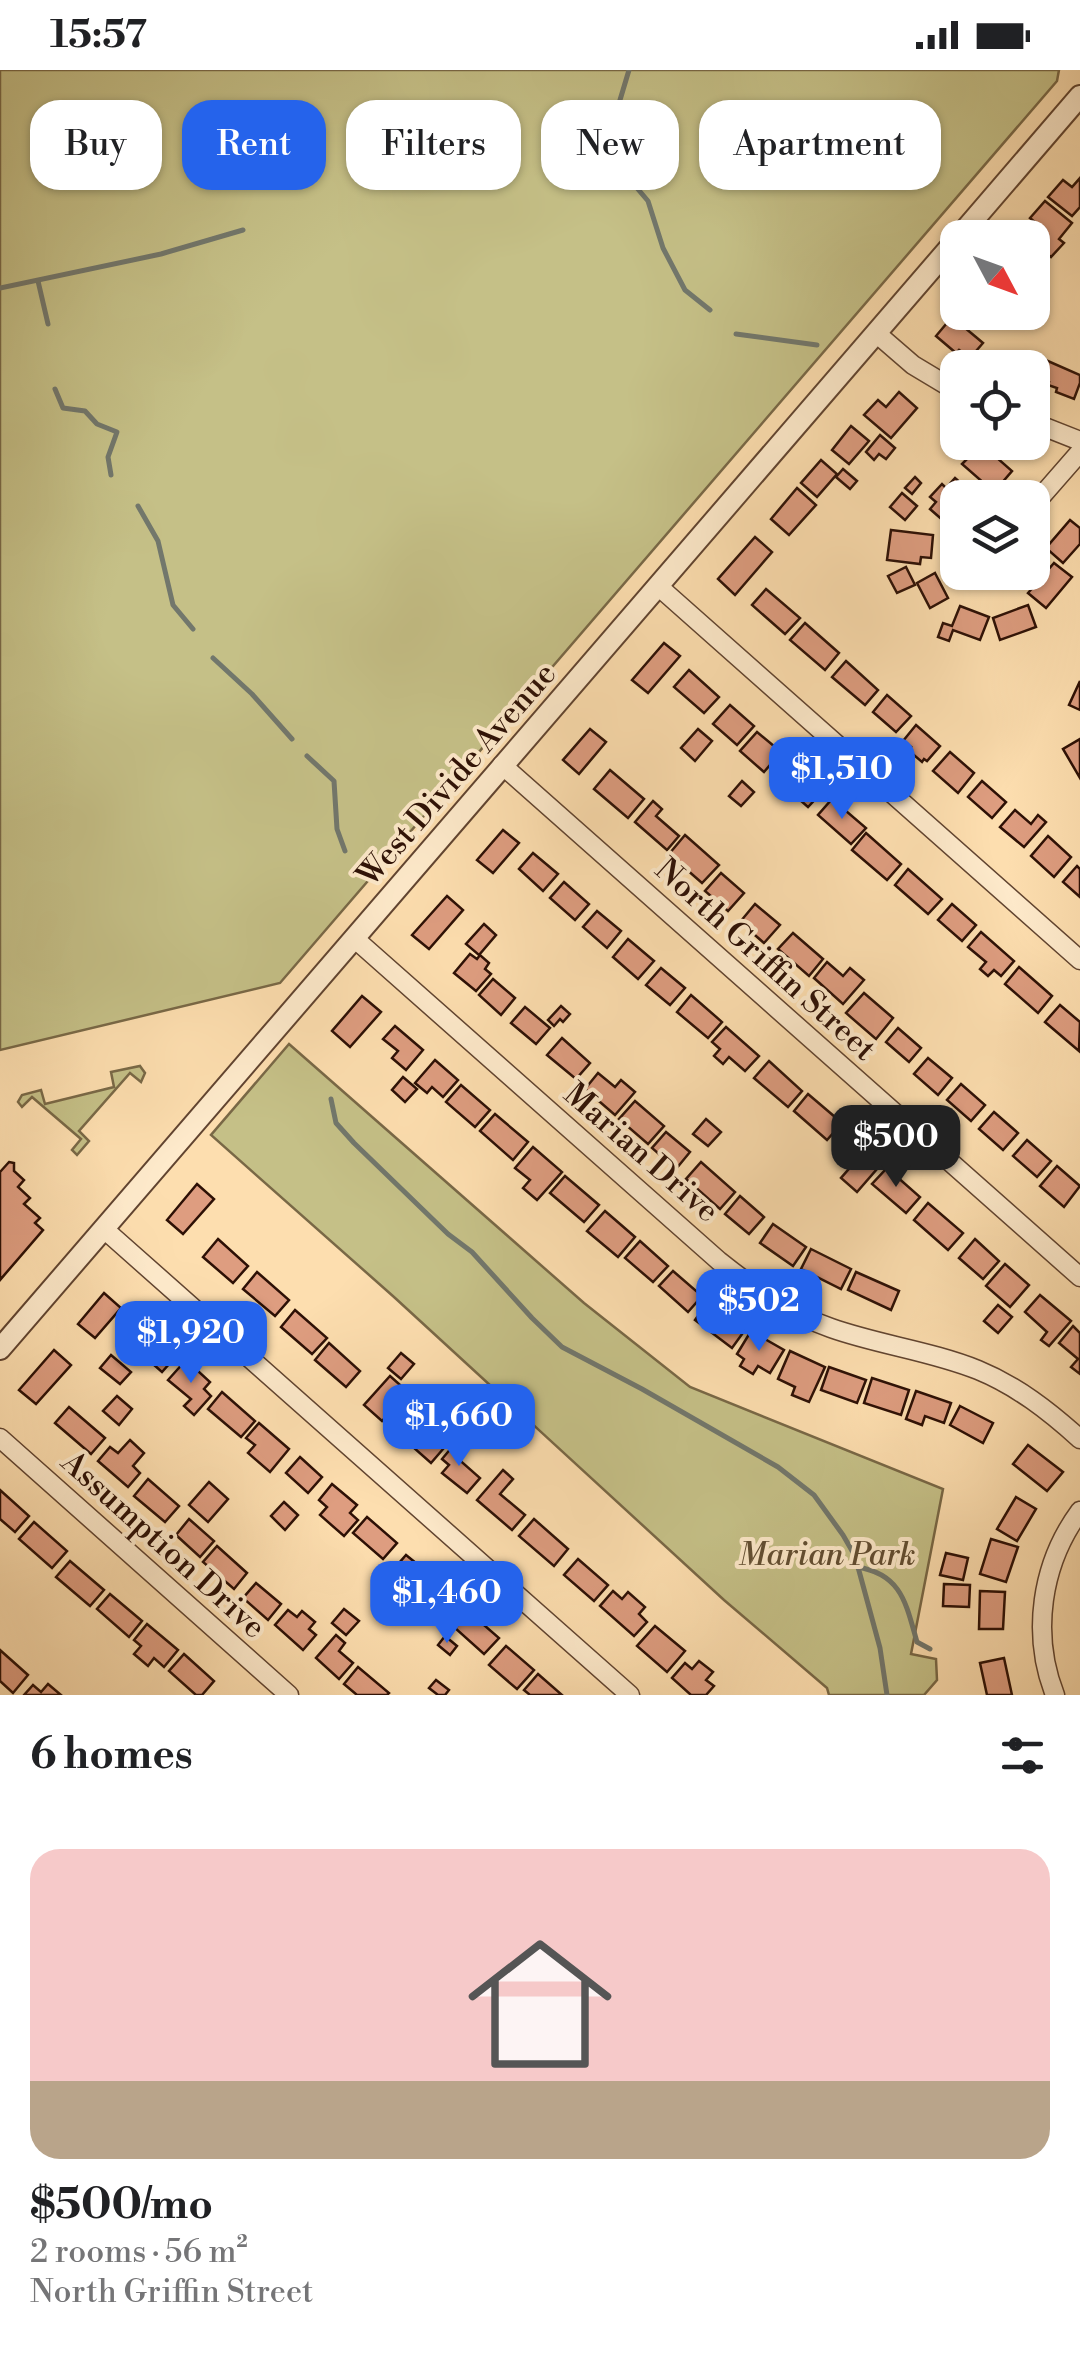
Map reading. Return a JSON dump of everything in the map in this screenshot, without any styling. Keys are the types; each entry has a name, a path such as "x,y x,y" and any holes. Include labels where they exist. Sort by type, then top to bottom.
{"street":[{"name":"West Divide Avenue","path":"973,220 1080,96"},
{"name":"West Divide Avenue","path":"0,1349 940,259"},
{"path":"876,333 913,365 940,381"},
{"path":"1050,429 1080,441"},
{"path":"1050,486 1080,452"},
{"path":"658,586 1080,960"},
{"name":"North Griffin Street","path":"502,766 1080,1277"},
{"name":"Marian Drive","path":"354,938 704,1248 764,1295 832,1328 981,1371 1031,1399 1080,1438"},
{"path":"104,1229 630,1695"},
{"name":"Assumption Drive","path":"0,1438 289,1695"},
{"path":"1056,1695 1043,1645 1043,1604 1054,1560 1080,1511"}],"green space":[{"path":"0,70 1059,70 1057,81 280,983 0,1050"},
{"name":"Marian Park","path":"289,1044 584,1303 690,1387 943,1489 911,1654 936,1659 937,1680 924,1695 829,1695 827,1688 724,1600 211,1135"},
{"path":"140,1066 145,1073 141,1082 130,1073 79,1131 89,1141 77,1155 72,1150 81,1139 32,1097 22,1107 18,1102 22,1095 41,1090 45,1104 114,1087 111,1072"}],"building":[{"path":"1080,178 1080,207 1072,216 1048,197 1063,180 1072,187"},
{"path":"1045,201 1072,223 1059,239 1064,243 1051,257 1050,220 1030,218"},
{"path":"941,330 968,330 983,343 977,350 952,350 936,336"},
{"path":"1050,362 1080,375 1074,399 1056,392 1057,388 1050,386"},
{"path":"899,392 917,408 891,438 864,415 878,400 886,407"},
{"path":"851,426 869,441 849,464 832,450"},
{"path":"880,435 895,448 886,459 879,454 874,460 866,452"},
{"path":"821,460 837,474 817,497 801,483"},
{"path":"966,460 999,460 1012,471 1004,480 980,480 962,464"},
{"path":"843,469 857,481 850,489 836,477"},
{"path":"915,477 921,483 912,494 905,488"},
{"path":"940,486 940,518 930,509 936,502 930,497"},
{"path":"797,488 816,505 789,535 771,519"},
{"path":"902,493 917,506 905,520 890,507"},
{"path":"1070,520 1080,528 1080,544 1063,563 1050,552 1050,543"},
{"path":"891,530 933,535 931,558 921,557 920,564 887,560"},
{"path":"755,537 772,552 735,595 718,579"},
{"path":"1054,563 1072,577 1046,608 1028,593 1050,590 1050,568"},
{"path":"906,567 915,585 897,593 888,576"},
{"path":"935,573 940,590 948,598 930,608 917,583"},
{"path":"766,589 800,618 785,634 752,605"},
{"path":"1028,605 1036,627 1000,640 993,618"},
{"path":"960,606 989,617 980,640 953,630 949,641 938,637 943,623 952,626"},
{"path":"805,623 839,653 825,670 790,640"},
{"path":"664,643 680,656 648,693 632,680"},
{"path":"846,661 878,690 865,705 832,677"},
{"path":"689,670 719,697 704,713 674,687"},
{"path":"1080,681 1080,710 1069,705"},
{"path":"887,695 911,716 896,732 873,712"},
{"path":"730,705 754,726 737,745 713,724"},
{"path":"916,725 940,746 927,761 922,762 903,741"},
{"path":"590,729 606,742 579,774 563,760"},
{"path":"698,729 712,741 695,761 681,748"},
{"path":"757,732 781,752 764,772 740,751"},
{"path":"1080,739 1080,778 1063,749"},
{"path":"950,752 974,773 958,793 933,771"},
{"path":"789,764 822,792 808,807 776,779"},
{"path":"610,770 644,799 628,818 594,789"},
{"path":"742,781 754,792 741,806 729,796"},
{"path":"982,781 1006,802 992,818 968,797"},
{"path":"832,799 866,828 851,844 818,815"},
{"path":"653,801 662,809 656,816 679,836 667,850 635,822"},
{"path":"1015,810 1031,824 1038,815 1046,822 1024,847 1000,827"},
{"path":"503,830 519,843 493,873 477,860"},
{"path":"866,833 901,864 887,880 852,850"},
{"path":"685,835 719,865 702,883 669,854"},
{"path":"1048,836 1071,857 1054,877 1031,856"},
{"path":"533,853 558,874 543,891 519,869"},
{"path":"1077,866 1080,869 1080,897 1063,882"},
{"path":"908,869 942,899 928,914 895,885"},
{"path":"721,873 744,893 728,911 705,891"},
{"path":"564,882 589,904 575,920 550,898"},
{"path":"447,896 463,910 429,949 412,935"},
{"path":"755,904 780,925 764,943 740,922"},
{"path":"952,904 976,925 962,941 938,920"},
{"path":"597,911 621,931 607,948 583,927"},
{"path":"484,924 496,935 479,955 466,944"},
{"path":"981,932 1014,961 1001,976 994,970 988,976 980,969 986,962 968,947"},
{"path":"793,933 823,959 809,976 778,949"},
{"path":"628,939 654,961 638,979 613,957"},
{"path":"470,954 477,959 480,955 489,963 485,969 491,974 476,991 454,973"},
{"path":"827,962 843,976 850,968 864,980 843,1004 814,978"},
{"path":"1019,967 1052,996 1038,1013 1005,984"},
{"path":"661,968 685,988 670,1005 646,985"},
{"path":"493,979 515,998 501,1015 479,995"},
{"path":"864,993 893,1018 876,1039 846,1013"},
{"path":"691,995 722,1022 708,1038 677,1012"},
{"path":"362,996 381,1012 350,1047 332,1031"},
{"path":"1060,1005 1080,1022 1079,1051 1045,1022"},
{"path":"561,1006 570,1014 554,1026 548,1020"},
{"path":"525,1007 550,1028 536,1044 511,1023"},
{"path":"395,1026 423,1050 406,1070 392,1058 398,1051 383,1039"},
{"path":"726,1027 759,1056 745,1071 729,1057 723,1064 714,1056 720,1049 712,1042"},
{"path":"898,1028 921,1048 909,1062 886,1042"},
{"path":"562,1038 590,1063 576,1079 547,1055"},
{"path":"928,1058 952,1078 938,1095 914,1074"},
{"path":"435,1060 458,1080 443,1097 432,1087 427,1093 415,1083"},
{"path":"769,1061 802,1091 788,1107 754,1078"},
{"path":"598,1073 615,1087 621,1080 635,1092 615,1115 585,1089"},
{"path":"403,1077 417,1089 405,1102 392,1090"},
{"path":"961,1084 985,1105 971,1121 947,1100"},
{"path":"461,1085 490,1110 475,1127 446,1102"},
{"path":"808,1094 842,1123 827,1140 794,1111"},
{"path":"635,1101 664,1126 648,1144 619,1119"},
{"path":"994,1112 1018,1133 1003,1150 979,1129"},
{"path":"495,1114 528,1142 513,1160 480,1131"},
{"path":"706,1119 721,1132 708,1146 693,1134"},
{"path":"666,1132 690,1152 676,1169 652,1148"},
{"path":"850,1133 883,1162 857,1192 841,1178 854,1163 837,1148"},
{"path":"1027,1140 1051,1161 1037,1177 1013,1156"},
{"path":"533,1147 562,1172 537,1200 523,1188 530,1180 515,1168"},
{"path":"9,1162 14,1163 14,1171 24,1180 18,1187 30,1198 24,1204 40,1218 35,1223 43,1230 0,1280 0,1172"},
{"path":"701,1162 735,1192 720,1209 686,1179"},
{"path":"1057,1166 1080,1186 1064,1207 1040,1186"},
{"path":"887,1168 920,1197 906,1213 872,1184"},
{"path":"565,1176 599,1205 584,1222 550,1193"},
{"path":"197,1184 214,1199 183,1234 167,1220"},
{"path":"740,1196 764,1217 749,1234 725,1214"},
{"path":"928,1203 963,1233 948,1250 914,1220"},
{"path":"605,1211 635,1237 618,1257 587,1231"},
{"path":"773,1224 806,1247 793,1266 760,1243"},
{"path":"218,1239 248,1266 233,1283 203,1257"},
{"path":"975,1239 999,1261 983,1279 959,1258"},
{"path":"640,1241 668,1266 653,1282 625,1258"},
{"path":"811,1249 851,1269 841,1289 801,1269"},
{"path":"1005,1264 1029,1285 1010,1307 986,1286"},
{"path":"673,1271 702,1296 688,1312 659,1286"},
{"path":"257,1272 289,1300 275,1316 243,1289"},
{"path":"856,1272 899,1291 891,1310 848,1290"},
{"path":"104,1293 121,1308 95,1338 78,1324"},
{"path":"1040,1295 1071,1321 1049,1346 1041,1340 1047,1332 1025,1312"},
{"path":"708,1302 745,1330 732,1348 695,1320"},
{"path":"998,1305 1012,1317 998,1333 984,1321"},
{"path":"295,1310 327,1338 312,1354 281,1327"},
{"path":"142,1325 177,1355 162,1372 128,1342"},
{"path":"1073,1326 1080,1333 1080,1374 1071,1367 1078,1359 1059,1343"},
{"path":"751,1331 784,1350 770,1373 758,1366 753,1374 740,1366 744,1359 737,1354"},
{"path":"329,1343 360,1371 346,1387 315,1360"},
{"path":"54,1350 71,1365 36,1404 19,1390"},
{"path":"790,1351 825,1367 809,1402 792,1395 795,1387 778,1379"},
{"path":"401,1353 414,1364 401,1379 388,1368"},
{"path":"111,1355 131,1372 120,1384 100,1368"},
{"path":"186,1360 210,1382 204,1389 211,1396 194,1415 184,1406 191,1399 168,1380"},
{"path":"829,1367 866,1380 857,1403 821,1390"},
{"path":"390,1376 408,1392 382,1421 364,1405"},
{"path":"872,1378 909,1390 901,1415 864,1403"},
{"path":"916,1391 951,1403 944,1423 925,1416 922,1425 906,1419"},
{"path":"222,1392 255,1421 241,1437 208,1409"},
{"path":"117,1396 132,1409 119,1425 103,1411"},
{"path":"960,1406 993,1423 983,1443 950,1425"},
{"path":"69,1407 105,1438 91,1454 55,1423"},
{"path":"259,1423 289,1449 270,1472 248,1453 255,1445 246,1438"},
{"path":"419,1425 436,1440 447,1427 456,1434 431,1463 405,1440"},
{"path":"130,1440 144,1453 133,1466 140,1473 128,1487 98,1461 110,1447 118,1453"},
{"path":"458,1440 466,1446 456,1457 480,1478 467,1493 442,1473 449,1465 442,1459"},
{"path":"1028,1445 1063,1472 1047,1491 1013,1464"},
{"path":"300,1457 322,1477 308,1493 286,1473"},
{"path":"503,1470 513,1479 500,1494 525,1515 512,1530 477,1500"},
{"path":"148,1479 179,1506 165,1522 134,1496"},
{"path":"209,1482 228,1499 208,1522 189,1505"},
{"path":"332,1484 357,1505 350,1513 358,1520 344,1536 320,1515 327,1507 319,1500"},
{"path":"0,1490 29,1516 15,1532 0,1519"},
{"path":"1016,1497 1036,1509 1017,1541 997,1529"},
{"path":"284,1502 298,1515 285,1530 271,1516"},
{"path":"367,1517 397,1543 383,1559 353,1533"},
{"path":"189,1519 214,1541 200,1557 176,1535"},
{"path":"534,1519 568,1549 554,1566 519,1536"},
{"path":"34,1522 67,1551 52,1568 19,1539"},
{"path":"991,1539 1018,1547 1006,1582 980,1574"},
{"path":"217,1546 247,1573 234,1589 203,1562"},
{"path":"946,1553 968,1558 963,1580 940,1575"},
{"path":"406,1555 427,1572 413,1588 393,1570"},
{"path":"578,1559 608,1585 594,1601 564,1575"},
{"path":"70,1561 104,1590 90,1606 56,1577"},
{"path":"256,1583 281,1604 268,1620 243,1598"},
{"path":"944,1584 970,1585 969,1607 943,1606"},
{"path":"442,1587 462,1605 449,1620 428,1602"},
{"path":"613,1591 622,1599 628,1592 645,1607 639,1614 647,1622 634,1636 600,1606"},
{"path":"980,1591 1005,1592 1003,1629 979,1629"},
{"path":"110,1594 142,1621 129,1637 97,1609"},
{"path":"344,1609 359,1621 346,1635 332,1623"},
{"path":"288,1610 297,1617 302,1611 315,1622 309,1629 316,1635 303,1650 275,1625"},
{"path":"469,1612 499,1638 484,1654 455,1628"},
{"path":"147,1624 178,1650 164,1667 154,1658 148,1666 134,1654 141,1646 134,1640"},
{"path":"655,1626 685,1651 667,1672 637,1646"},
{"path":"336,1635 345,1643 339,1651 353,1663 339,1679 316,1658"},
{"path":"445,1636 457,1646 450,1655 438,1645"},
{"path":"506,1646 534,1670 517,1689 489,1665"},
{"path":"0,1650 28,1675 13,1693 0,1681"},
{"path":"184,1654 214,1681 202,1695 196,1695 169,1671"},
{"path":"1004,1658 1012,1695 987,1695 980,1663"},
{"path":"699,1661 713,1672 706,1680 714,1686 706,1695 691,1695 672,1678 685,1663 692,1669"},
{"path":"358,1667 389,1693 357,1695 344,1684"},
{"path":"538,1674 562,1695 530,1695 524,1690"},
{"path":"436,1680 449,1690 445,1695 429,1688"},
{"path":"48,1684 61,1695 24,1695 33,1685 41,1692"}],"waterway":[{"path":"629,70 611,130 620,168 648,201 663,248 685,290 710,310"},
{"path":"0,288 161,254 243,230"},
{"path":"38,281 48,324"},
{"path":"736,334 817,345"},
{"path":"55,389 63,408 85,411 97,424 117,432 108,457 111,475"},
{"path":"138,506 158,541 173,605 193,629"},
{"path":"213,658 292,739"},
{"path":"307,756 334,781 337,829 345,851"},
{"path":"331,1099 336,1123 354,1143 448,1234 472,1252 562,1347 778,1467 814,1495 855,1556 880,1648 887,1695"},
{"path":"857,1567 884,1576 893,1584 905,1603 917,1642 930,1649"}]}
